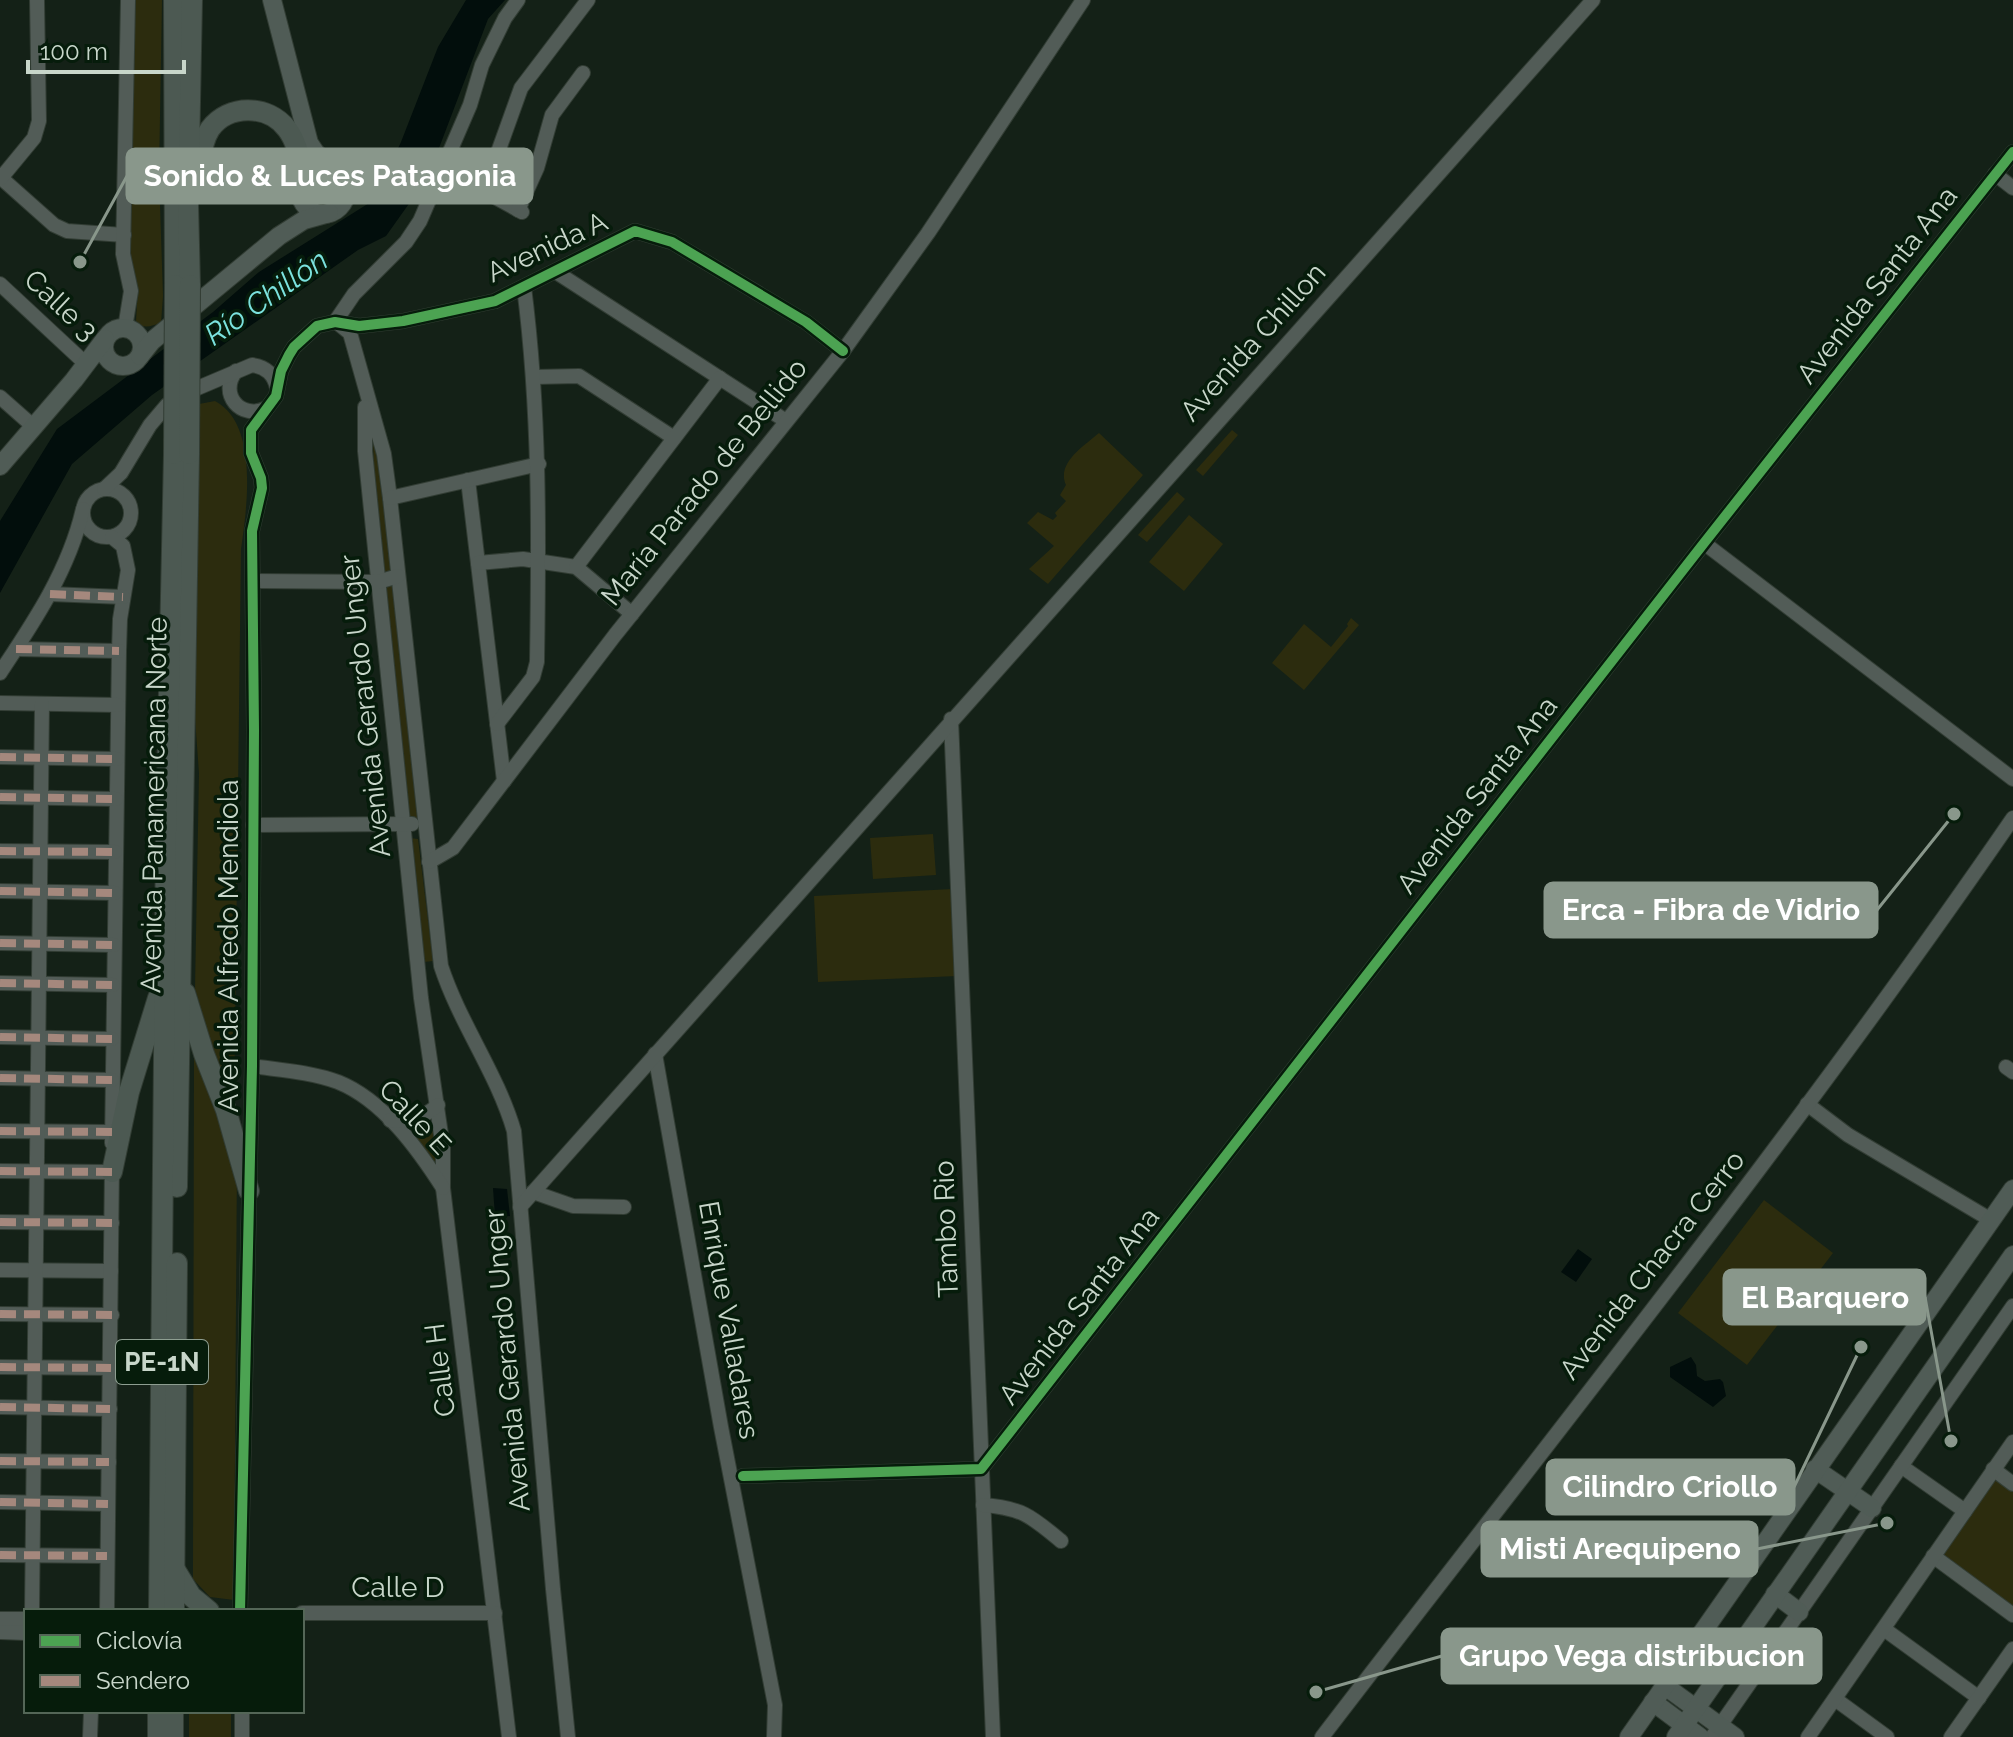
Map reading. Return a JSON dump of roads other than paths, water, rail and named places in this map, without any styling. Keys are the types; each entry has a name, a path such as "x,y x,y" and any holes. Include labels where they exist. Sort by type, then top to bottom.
{"highway":[{"name":"Avenida Panamericana Norte","path":"159,1609 182,454 183,285 174,0"},
{"name":"Avenida Panamericana Norte","path":"183,285 188,204 192,0"},
{"path":"192,55 199,0"},
{"path":"188,204 195,188 207,134 222,117 237,111 260,112 282,123 294,141 302,186"},
{"name":"Avenida Panamericana Norte","path":"172,975 174,1609"},
{"path":"112,1172 129,1092 172,975"},
{"path":"172,975 226,1110 249,1191"},
{"path":"174,1568 191,1596 207,1609"},
{"path":"158,1713 158,1737"},
{"path":"173,1713 173,1737"}],"main road":[{"path":"74,380 92,369 132,364 279,236 304,220 329,213 340,206 346,193 343,179 309,143 272,0"},
{"path":"279,236 294,215 302,186 320,167 333,170"},
{"path":"302,186 310,210 329,213"},
{"path":"128,329 142,344 140,356"},
{"path":"0,466 113,330 163,334"},
{"path":"105,339 106,356 120,366"},
{"path":"1629,1737 2013,1189"},
{"path":"1680,1731 1847,1491 2005,1282 2013,1255"},
{"path":"1815,1469 1872,1508"},
{"path":"1775,1594 1799,1612"},
{"path":"1665,1686 1696,1708 1723,1733"},
{"path":"1653,1702 1680,1731 1700,1737"}],"street":[{"path":"37,0 39,121 34,138 0,178 54,225 67,231 124,235"},
{"path":"128,0 124,235 124,261 131,291 128,329"},
{"path":"0,673 50,594 90,495 104,489 121,473 161,411 181,397 237,371 280,357 317,326 335,322 354,294 406,242 420,221 439,178 470,105 482,65 505,18 518,0"},
{"path":"484,191 521,88 588,0"},
{"name":"María Parado de Bellido","path":"429,862 453,848 632,614 843,351 928,233 1083,0"},
{"name":"Avenida Chillon","path":"951,719 1593,0"},
{"path":"439,178 484,191 520,211 537,168 552,115 583,73"},
{"name":"Avenida Santa Ana","path":"981,1469 2013,152"},
{"path":"1995,174 2013,188"},
{"name":"Avenida A","path":"335,322 359,326 403,321 495,301 635,231 672,242 806,322 843,351"},
{"path":"556,272 786,421"},
{"name":"Calle 3","path":"0,284 86,364"},
{"path":"497,724 536,671 539,464 524,287"},
{"name":"Avenida Gerardo Unger","path":"335,322 350,333 384,454 441,966 449,993 506,1103 514,1131 568,1737"},
{"name":"Avenida Alfredo Mendiola","path":"240,1609 252,1066 252,531 262,488 250,439 255,422 276,396 284,364 294,347"},
{"path":"252,365 272,374 277,388"},
{"path":"232,401 229,385 237,371"},
{"path":"534,377 579,376 674,438"},
{"path":"576,567 720,378"},
{"name":"Avenida Gerardo Unger","path":"364,379 365,451 421,998"},
{"path":"202,387 221,392 245,411 260,412 267,408"},
{"path":"0,397 34,427"},
{"path":"112,537 120,534 131,521 124,477 128,461"},
{"path":"390,498 539,464"},
{"path":"468,480 504,781"},
{"path":"104,489 120,492 126,497"},
{"path":"83,509 85,524 96,534"},
{"path":"71,548 81,539 96,534 112,537 126,551 119,651 115,852 107,1609"},
{"path":"1704,543 2013,779"},
{"path":"478,563 523,559 576,567 632,614"},
{"path":"253,581 378,582 398,576"},
{"path":"50,594 124,590"},
{"path":"16,649 119,651"},
{"path":"0,703 118,705"},
{"path":"32,1609 42,704"},
{"path":"520,1207 951,719"},
{"name":"Tambo Rio","path":"951,719 993,1737"},
{"path":"0,757 117,759"},
{"path":"0,797 116,799"},
{"name":"Avenida Chacra Cerro","path":"1322,1737 1807,1104 2013,818"},
{"path":"253,825 425,823"},
{"path":"0,851 115,852"},
{"path":"0,891 115,893"},
{"path":"0,943 114,945"},
{"path":"418,969 441,966"},
{"path":"0,983 113,985"},
{"path":"421,998 449,993"},
{"name":"Calle H","path":"421,998 438,1105 443,1148 443,1188 509,1737"},
{"path":"0,1037 112,1039"},
{"name":"Enrique Valladares","path":"655,1054 721,1427 775,1705 774,1737"},
{"name":"Calle E","path":"252,1066 340,1083 368,1100 428,1164 443,1188"},
{"path":"0,1078 112,1080"},
{"path":"1807,1104 1848,1135 1991,1220"},
{"path":"390,1120 410,1121 426,1115 438,1105"},
{"path":"0,1131 112,1132"},
{"path":"0,1171 112,1172"},
{"path":"533,1192 573,1206 624,1207"},
{"path":"0,1222 112,1223"},
{"path":"0,1270 111,1271"},
{"path":"1723,1733 1799,1612 2013,1306"},
{"path":"0,1314 112,1315"},
{"path":"0,1367 111,1368"},
{"path":"0,1407 110,1409"},
{"path":"1808,1737 2013,1442"},
{"path":"0,1461 109,1462"},
{"path":"1901,1466 1965,1511"},
{"path":"743,1476 981,1469"},
{"path":"1993,1469 2013,1484"},
{"path":"0,1502 108,1504"},
{"path":"983,1505 1030,1515 1061,1541"},
{"path":"0,1555 107,1556"},
{"path":"1933,1556 2013,1615"},
{"name":"Calle D","path":"304,1613 495,1613"},
{"path":"0,1619 24,1619"},
{"path":"1884,1629 1979,1698"},
{"path":"0,1632 24,1633"},
{"path":"1951,1737 2013,1649"},
{"path":"1835,1699 1887,1737"},
{"path":"90,1737 91,1713"},
{"path":"242,1713 242,1737"}],"water":[{"name":"Río Chillón","path":"466,0 505,0 488,19 428,177 386,236 358,250 152,395 72,464 0,593 0,521 57,429 213,312 259,272 374,200 401,142 438,47"},
{"path":"493,1188 507,1189 510,1216 495,1217"},
{"path":"1578,1249 1592,1259 1576,1282 1561,1272"},
{"path":"1691,1357 1697,1376 1705,1381 1720,1379 1723,1382 1726,1396 1713,1407 1670,1377 1670,1367"}],"place":[{"name":"Sonido & Luces Patagonia","path":"80,262"},
{"name":"Erca - Fibra de Vidrio","path":"1954,814"},
{"name":"Cilindro Criollo","path":"1861,1347"},
{"name":"El Barquero","path":"1951,1441"},
{"name":"Misti Arequipeno","path":"1887,1523"},
{"name":"Grupo Vega distribucion","path":"1316,1692"}]}
